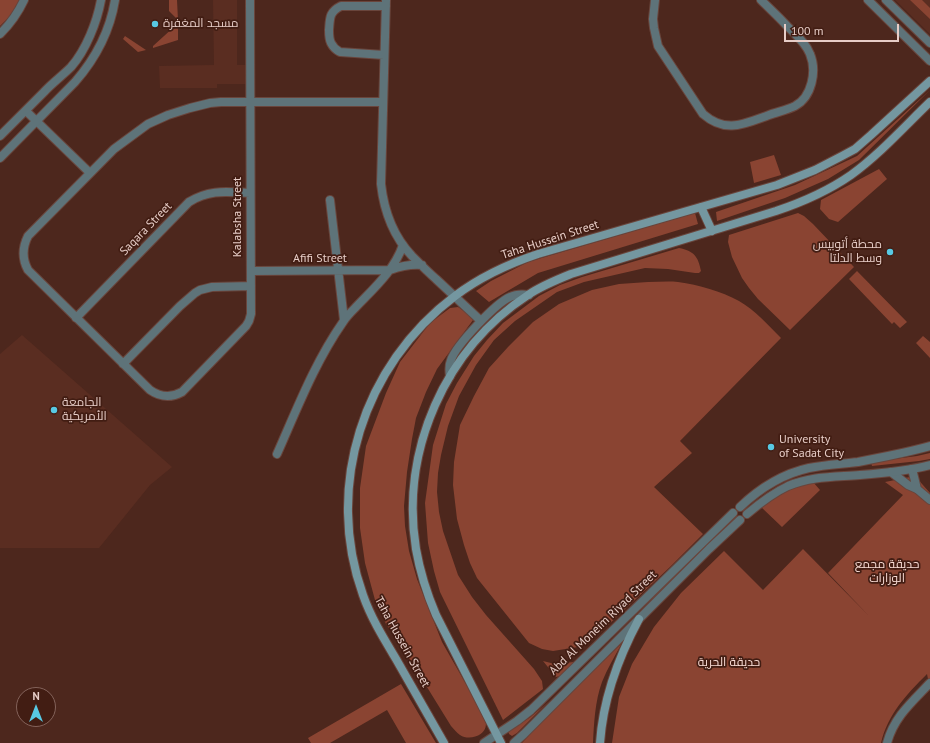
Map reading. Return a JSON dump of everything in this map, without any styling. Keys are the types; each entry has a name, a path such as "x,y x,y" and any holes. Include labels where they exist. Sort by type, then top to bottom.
{"main road":[{"name":"Taha Hussein Street","path":"444,743 372,618 363,596 353,561 350,538 348,508 350,472 358,437 363,420 377,387 406,342 431,316 454,296 488,275 521,260 790,181 815,170 855,149 930,81"},
{"path":"501,743 436,615 424,583 416,549 413,520 413,497 417,462 431,412 450,376 465,354 487,329 512,306 540,288 571,274 792,206 817,195 836,185 876,154 930,102"},
{"path":"701,207 712,231"},
{"path":"600,743 605,705 612,681 622,652 639,619"}],"street":[{"path":"0,34 17,14 24,0"},
{"path":"0,136 71,66 91,33 102,0"},
{"path":"0,158 75,82 90,64 107,30 115,0"},
{"name":"Kalabsha Street","path":"123,364 150,390 158,395 168,396 178,394 186,389 246,326 249,320 251,314 250,0"},
{"path":"655,0 653,19 655,37 658,46 703,114 713,122 726,126 732,126 745,124 795,106 808,91 813,78 812,59 808,48 761,0"},
{"path":"868,0 930,61"},
{"path":"886,0 930,43"},
{"path":"384,55 340,52 335,49 329,38 330,18 332,13 341,6 386,3 381,184 382,194 390,223 403,245 412,256 481,321"},
{"path":"251,286 212,287 194,293 123,364 28,270 24,261 23,251 25,241 31,232 90,173 121,144 148,124 168,115 210,103 221,102 383,102"},
{"path":"26,111 90,173"},
{"name":"Saqara Street","path":"76,318 189,202 202,195 210,193 250,193"},
{"path":"330,200 344,320"},
{"path":"277,454 314,370 325,350 344,320 390,270 398,258 403,245"},
{"name":"Afifi Street","path":"251,271 390,270 402,266 422,265"},
{"path":"450,376 449,366 452,357 462,342 481,321 497,306 510,297 519,294 529,295"},
{"path":"740,507 761,489 781,477 804,469 860,462 930,446"},
{"path":"860,462 861,475"},
{"path":"748,514 769,496 799,482 821,477 890,472 930,465"},
{"path":"912,469 917,489"},
{"path":"890,472 908,485 917,489 930,500"},
{"name":"Abd Al Moneim Riyad Street","path":"484,743 531,710 733,513"},
{"name":"Abd Al Moneim Riyad Street","path":"514,743 740,520"},
{"path":"887,743 889,734 903,710 930,683"},
{"path":"555,687 563,695"}],"shaded area":[{"path":"213,0 237,0 237,65 248,65 248,84 217,84 217,88 160,88 159,66 214,65"},
{"path":"895,0 930,0 930,34"},
{"name":"الجامعة الأمريكية","path":"22,335 172,467 150,485 99,548 0,548 0,354"}],"green space":[{"path":"0,0 21,0 17,9 0,26"},
{"path":"169,0 177,0 178,20 169,11"},
{"path":"910,0 922,0 930,8 930,19"},
{"path":"175,26 178,26 178,40 153,48 153,46"},
{"path":"125,36 146,50 138,52 123,39"},
{"path":"930,90 859,160 828,179 785,198 717,221 716,212 795,185 857,156"},
{"path":"774,155 781,175 754,183 750,162"},
{"path":"879,169 887,179 838,222 829,219 820,209 821,200"},
{"path":"695,213 698,224 538,273 489,302 476,291 491,281 528,262"},
{"path":"798,213 813,224 854,267 790,330 758,299 749,288 742,278 732,257 728,242 729,235"},
{"path":"679,248 692,253 697,258 701,271 699,273 645,268 584,282 557,292 515,321 494,340 476,365 459,396 448,426 438,473 437,492 443,531 458,575 472,597 534,669 542,681 543,689 503,720 440,592 428,543 425,503 433,445 446,404 474,356 487,340 503,323 539,296 560,285 582,277"},
{"path":"857,271 907,322 900,328 894,322 892,324 849,279"},
{"path":"678,282 725,294 739,301 750,309 781,338 680,441 692,453 654,487 703,534 589,643 578,647 553,651 542,649 529,643 477,578 470,563 457,519 453,485 454,462 460,425 489,368 533,322 559,304 592,290 619,284"},
{"path":"458,307 470,315 473,320 437,369 416,418 407,472 404,506 405,526 409,551 417,579 442,642 483,714 486,722 483,732 468,738 460,735 451,726 401,645 386,624 375,600 365,563 360,528 360,488 366,446 386,393 400,362 430,323 450,308"},
{"path":"923,336 930,342 930,358 916,343"},
{"path":"930,453 930,459 919,461 872,466 871,462 917,456"},
{"name":"حديقة الحرية","path":"915,476 930,493 930,683 929,684 927,674 905,697 888,723 881,743 612,743 619,697 632,664 654,627 681,593 724,551 763,590 803,549 869,616 828,573 903,495 885,482"},
{"path":"813,482 820,490 782,527 761,507 778,493"},
{"path":"622,643 602,682 595,712 593,743 522,743 558,705"},
{"path":"543,661 555,664 574,662 560,676 556,677"},
{"path":"401,684 436,743 406,743 387,710 330,743 311,743 308,738"},
{"path":"550,700 517,733 512,736 509,734 508,730 525,721"}],"place":[{"name":"مسجد المغفرة","path":"155,24"},
{"name":"محطة أتوبيس وسط الدلتا","path":"890,252"},
{"name":"الجامعة الأمريكية","path":"54,410"},
{"name":"University of Sadat City","path":"771,447"}],"park label":[{"name":"حديقة مجمع الوزارات","path":"887,572"}]}
